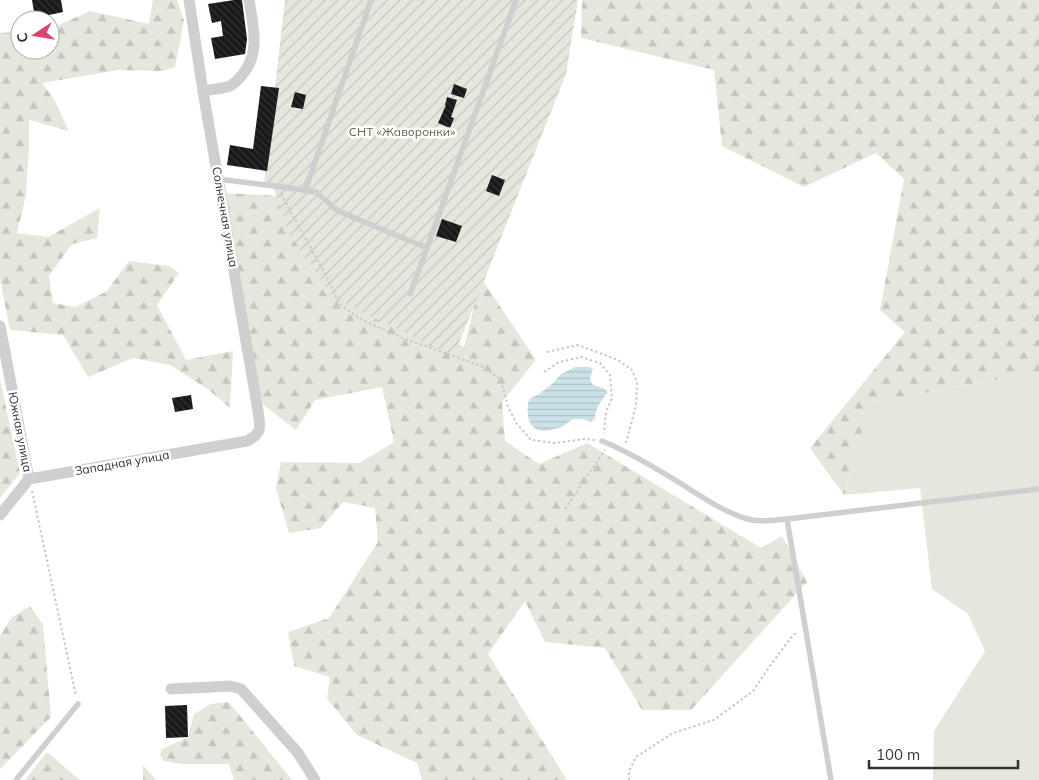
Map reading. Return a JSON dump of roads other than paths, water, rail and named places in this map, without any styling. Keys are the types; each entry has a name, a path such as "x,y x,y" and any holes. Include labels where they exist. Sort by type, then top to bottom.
{"street":[{"name":"Солнечная улица","path":"189,0 260,424 259,433"},
{"path":"203,90 230,86 248,68 254,53 255,38 249,0"},
{"name":"Южная улица","path":"0,326 29,479"},
{"name":"Западная улица","path":"29,479 247,441 259,433"},
{"path":"0,515 29,479"},
{"path":"171,689 230,686 241,689 298,753 315,780"}],"lane":[{"path":"305,190 371,0"},
{"path":"410,294 516,0"},
{"path":"218,179 316,192 338,211 427,248"},
{"path":"602,441 625,451 698,495 739,516 752,520 787,520 1039,489"},
{"path":"787,520 831,780"},
{"path":"16,780 78,704"}],"water":[{"path":"575,367 593,368 590,379 593,385 603,388 608,392 597,408 595,419 591,422 574,419 562,427 544,431 533,427 528,418 529,399 552,384 561,374"}],"park label":[{"name":"СНТ «Жаворонки»","path":"402,132"}]}
